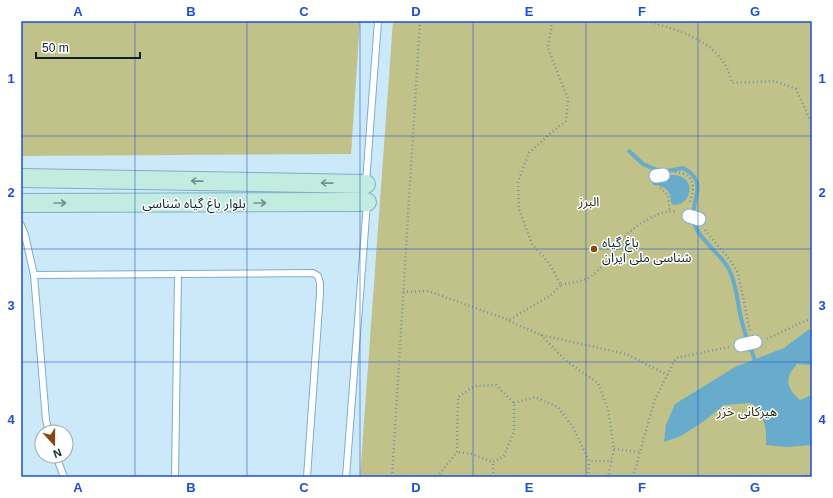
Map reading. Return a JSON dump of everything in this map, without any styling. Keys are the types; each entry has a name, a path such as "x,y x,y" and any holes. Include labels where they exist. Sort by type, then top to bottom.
{"street":[{"name":"بلوار باغ گیاه شناسی","path":"21,178 367,193"},
{"name":"بلوار باغ گیاه شناسی","path":"21,203 367,193"},
{"path":"741,345 755,342"}],"lane":[{"path":"346,477 378,21"},
{"path":"21,225 25,235 34,274 47,424"},
{"path":"34,274 312,273 318,276 320,279 320,293 307,477"},
{"path":"175,477 178,274"},
{"path":"59,464 64,477"}],"path":[{"path":"392,477 420,21"},
{"path":"552,21 548,48 568,99 566,121 529,153 518,182 518,189 519,209 532,244 549,263 561,285"},
{"path":"647,21 670,27 708,45 725,63 732,83 775,82 796,89 812,124"},
{"path":"670,212 668,195 660,188 654,187 651,181 652,178 674,172 681,172 687,174 692,179 691,217"},
{"path":"509,320 551,295 561,285 579,282 592,276 609,259 628,234 654,216 670,212 691,217 726,255 738,273 747,311 750,333 755,342 765,340 802,322 812,319"},
{"path":"403,292 428,291 509,320 541,335 626,354 668,375"},
{"path":"541,335 565,360 598,383 608,409 614,449 608,477"},
{"path":"632,477 655,398 676,358 741,345"},
{"path":"437,477 457,452 458,397 474,386 496,385 514,403 514,432 504,456 493,462 471,454 457,452"},
{"path":"514,403 535,396 558,407 574,428 589,461 588,477"},
{"path":"614,449 640,452"},
{"path":"589,461 612,461"},
{"path":"493,462 493,477"},
{"path":"798,477 812,474"}],"green space":[{"path":"21,21 360,21 351,154 21,156"},
{"name":"باغ گیاه‌ شناسی ملی ایران","path":"393,21 812,21 812,477 360,477"}],"water":[{"path":"670,175 679,176 685,179 689,184 690,190 688,195 680,204 673,205 670,195 666,189 661,186 653,185 652,182 654,180"},
{"path":"812,329 812,365 797,364 790,374 788,383 789,387 800,400 812,395 812,445 787,447 766,445 764,422 751,403 724,405 704,421 681,436 664,442 666,425 675,404 735,367 784,348 808,330"}],"waterway":[{"path":"629,151 643,164 655,169 658,172"},
{"path":"663,172 683,168 696,180 697,192 693,214 694,222 699,233 727,266 730,272 735,286 743,327 755,360"}],"place":[{"name":"باغ گیاه‌ شناسی ملی ایران","path":"594,249"}],"park label":[{"name":"البرز","path":"589,201"},
{"name":"هیرکانی خزر","path":"747,411"}]}
